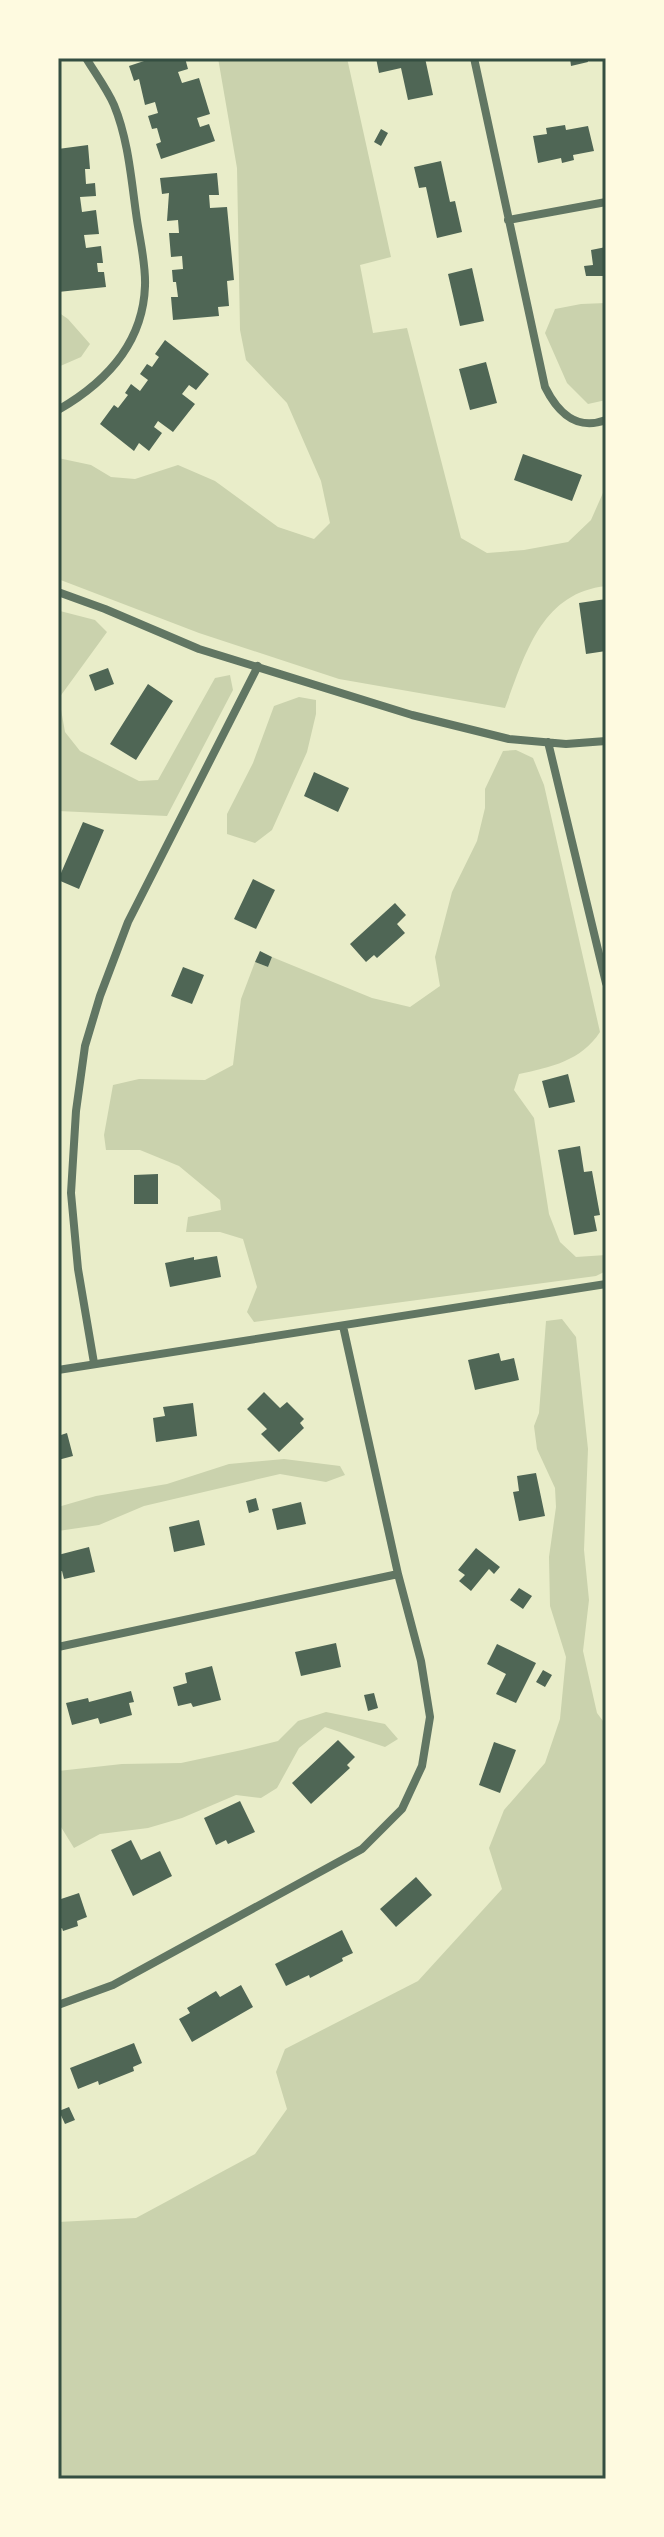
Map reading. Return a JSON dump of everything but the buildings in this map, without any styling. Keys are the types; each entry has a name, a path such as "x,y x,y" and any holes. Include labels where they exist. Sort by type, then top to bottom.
{"street":[{"path":"58,410 84,395 107,375 124,354 136,329 145,284 130,165 122,130 113,103 86,58"},
{"path":"474,58 545,387 562,412 581,424 606,420"},
{"path":"508,220 606,202"},
{"path":"58,592 199,649 412,715 509,739 606,741"},
{"path":"94,1363 78,1269 71,1202 76,1111 85,1046 103,986 128,922 258,666"},
{"path":"548,742 606,983"},
{"path":"58,1370 606,1284"},
{"path":"58,2005 113,1985 362,1849 402,1809 422,1766 430,1717 421,1661 398,1574 343,1326"},
{"path":"58,1647 398,1574"}],"green space":[{"path":"218,58 347,58 391,257 360,265 373,333 407,328 461,538 487,553 568,542 591,520 606,486 606,586 584,591 551,614 529,648 505,708 339,679 199,633 58,579 58,458 91,465 111,477 135,479 178,465 215,481 278,527 314,539 330,523 321,481 287,403 246,360 240,330 237,168"},
{"path":"606,303 606,400 588,404 567,383 545,333 555,309"},
{"path":"58,312 90,344 81,357 58,367"},
{"path":"60,611 95,620 107,632 59,698 65,732 80,751 139,781 158,780 215,678 230,675 233,690 167,816 58,811 58,614"},
{"path":"299,697 316,700 316,714 307,752 272,830 255,843 227,834 227,814 253,763 274,706"},
{"path":"516,750 533,758 544,785 600,1032 574,1056 519,1074 514,1090 534,1118 549,1214 560,1242 576,1257 606,1255 606,1271 596,1276 254,1322 247,1312 257,1287 243,1239 220,1232 186,1232 188,1217 221,1210 220,1200 179,1166 140,1150 106,1150 104,1135 113,1085 139,1079 205,1080 233,1065 241,999 255,962 268,967 272,957 372,998 410,1007 440,986 435,957 452,892 477,841 485,808 485,789 503,751"},
{"path":"562,1319 576,1337 588,1449 584,1550 589,1600 583,1651 597,1713 606,1725 606,2479 58,2479 58,2222 136,2218 255,2154 287,2109 276,2072 285,2049 418,1981 502,1889 489,1848 504,1810 545,1763 560,1719 566,1657 550,1606 549,1557 556,1507 555,1488 537,1449 534,1426 539,1413 546,1321"},
{"path":"284,1459 340,1466 345,1475 326,1482 280,1474 144,1506 99,1525 58,1531 58,1507 96,1496 167,1484 229,1464"},
{"path":"326,1712 385,1724 398,1739 385,1747 325,1727 299,1748 277,1788 261,1798 236,1795 182,1818 148,1828 100,1834 74,1848 61,1827 58,1828 58,1771 122,1764 181,1763 242,1750 278,1741 298,1721"}]}
